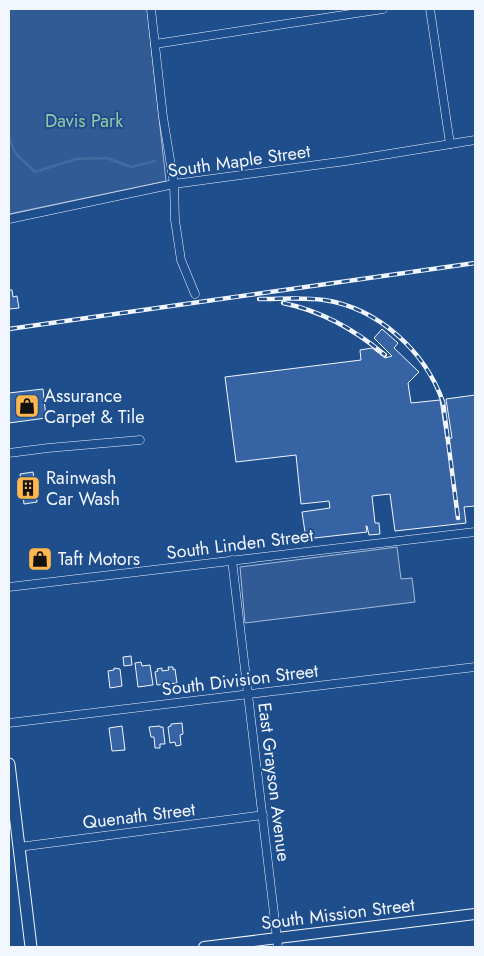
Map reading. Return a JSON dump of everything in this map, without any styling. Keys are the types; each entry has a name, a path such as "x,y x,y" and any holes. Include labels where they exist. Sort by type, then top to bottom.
{"main road":[{"path":"9,764 31,947"},
{"name":"South Mission Street","path":"204,947 278,943 475,914"}],"street":[{"path":"151,9 163,117 174,184 175,220 181,260 195,294"},
{"path":"155,44 383,9"},
{"path":"430,9 450,144"},
{"name":"South Maple Street","path":"9,220 174,184 346,161 475,140"},
{"path":"9,453 140,440"},
{"name":"South Linden Street","path":"9,587 475,532"},
{"name":"East Grayson Avenue","path":"232,560 278,943"},
{"name":"South Division Street","path":"9,723 248,693 475,668"},
{"name":"Quenath Street","path":"19,847 263,816"}],"shaded area":[{"name":"Davis Park","path":"9,9 147,9 166,181 9,214"},
{"path":"397,547 401,579 412,578 415,602 245,623 240,567"}],"building":[{"path":"9,290 12,290 13,297 17,296 19,308 9,309"},
{"path":"382,329 398,343 394,348 419,372 408,383 411,403 440,400 446,439 452,438 446,399 475,395 475,506 464,507 466,523 395,531 390,494 372,496 375,523 379,523 380,534 369,535 366,526 367,532 306,539 302,512 330,508 329,501 301,504 296,455 236,462 225,377 361,360 360,350 372,348 385,358 392,356 374,338"},
{"name":"Assurance Carpet & Tile","path":"43,389 46,418 9,423 9,393"},
{"name":"Rainwash Car Wash","path":"33,472 37,502 24,504 20,474"},
{"name":"Taft Motors","path":"45,550 47,567 36,568 34,552"},
{"path":"131,656 132,665 124,666 123,657"},
{"path":"141,662 142,666 150,665 153,685 138,687 135,663"},
{"path":"168,667 173,667 173,670 175,669 177,683 157,685 155,672 158,671 157,669 162,668 162,671 169,670"},
{"path":"114,668 120,669 122,686 110,688 108,671 114,670"},
{"path":"182,723 181,745 176,746 175,742 170,743 168,727 171,724"},
{"path":"122,726 125,750 112,751 109,728"},
{"path":"149,727 163,727 165,744 160,744 160,748 155,748 154,737 151,737"}],"waterway":[{"path":"9,138 16,154 35,172 76,159 107,158 131,167 155,161"}],"railway":[{"path":"9,329 475,263"},
{"path":"259,299 316,299 344,305 363,312 381,322 412,349 435,383 443,402 458,518"},
{"path":"283,303 297,306 337,322 385,355"}],"place":[{"name":"Assurance Carpet & Tile","path":"27,406"},
{"name":"Rainwash Car Wash","path":"28,488"},
{"name":"Taft Motors","path":"40,559"}]}
